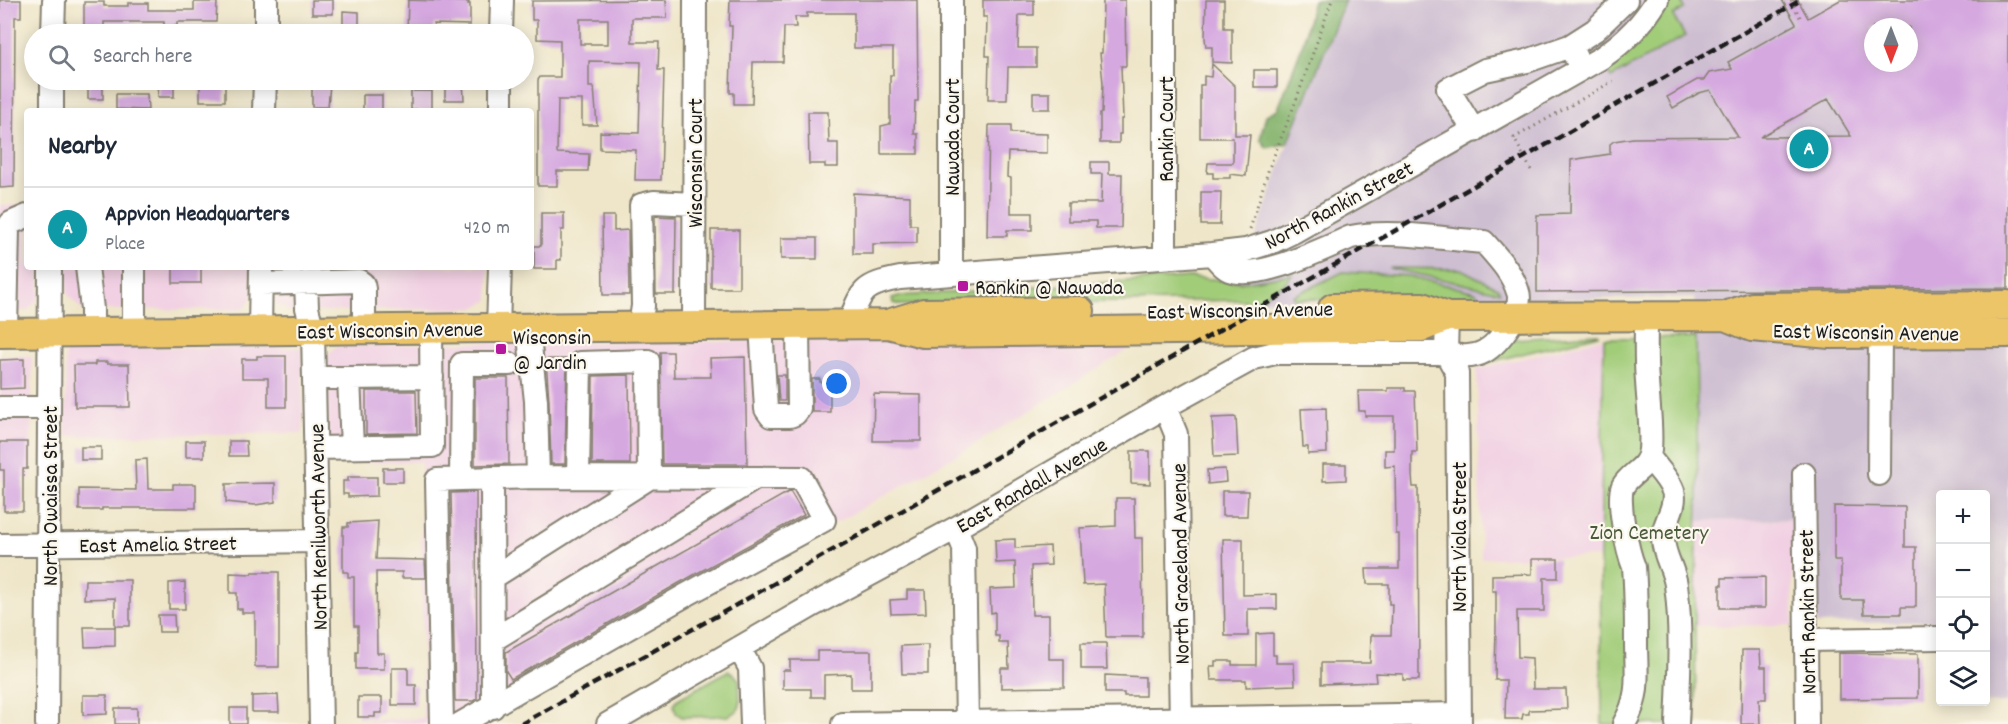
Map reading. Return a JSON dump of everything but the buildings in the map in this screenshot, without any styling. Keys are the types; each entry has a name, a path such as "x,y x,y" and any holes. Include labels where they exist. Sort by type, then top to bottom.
{"main road":[{"name":"East Wisconsin Avenue","path":"3,332 849,325 888,324 924,313 1422,307 1447,317 1725,316 1752,307 2008,305"},
{"path":"1880,334 1885,322 1918,307"},
{"name":"East Wisconsin Avenue","path":"1725,316 1752,327 1830,334 2008,333"}],"street":[{"path":"53,24 54,0"},
{"path":"266,0 266,24"},
{"path":"501,24 502,0"},
{"name":"Wisconsin Court","path":"694,326 695,0"},
{"name":"Nawada Court","path":"951,0 951,274"},
{"name":"Rankin Court","path":"1165,0 1165,257"},
{"path":"1474,131 1448,89 1485,70 1527,61 1570,46 1595,30 1626,0"},
{"name":"North Rankin Street","path":"849,325 859,295 874,285 900,278 1212,254 1246,250 1272,242 1582,69 1621,43 1657,0"},
{"path":"1570,46 1582,69"},
{"path":"52,90 52,108"},
{"path":"264,108 265,90"},
{"path":"501,90 501,108"},
{"path":"640,326 643,306 641,205 654,202 694,204"},
{"path":"3,332 8,228 11,223 24,217"},
{"path":"1212,254 1225,268 1231,271 1243,271 1270,269 1351,237 1362,235 1484,242 1508,270 1519,294 1515,316 1495,346 1479,354 1457,373"},
{"name":"North Owaissa Street","path":"46,724 50,270"},
{"path":"87,270 92,332"},
{"path":"134,270 134,332"},
{"path":"498,328 500,270"},
{"path":"260,330 261,275 306,282 359,281 363,284 364,330"},
{"name":"North Kenilworth Avenue","path":"306,282 307,308 313,331 321,724"},
{"path":"1624,724 1633,708 1638,688 1638,666 1634,567 1628,553 1621,501 1622,488 1641,470 1649,457 1646,316"},
{"path":"1446,353 1447,317"},
{"path":"761,325 766,409 771,416 782,416 795,414 798,409 798,325"},
{"path":"528,327 536,401 538,477"},
{"path":"315,448 432,446 431,329"},
{"path":"1879,474 1880,334"},
{"name":"East Randall Avenue","path":"622,722 815,604 956,528 1254,358 1275,353 1446,353 1460,357 1479,354"},
{"name":"North Viola Street","path":"1446,353 1457,373 1460,719"},
{"path":"578,477 580,363 648,361 649,477"},
{"path":"460,479 462,364 510,364"},
{"path":"314,378 432,377"},
{"path":"349,378 352,447"},
{"name":"North Graceland Avenue","path":"1165,407 1176,434 1181,721"},
{"path":"0,408 49,408"},
{"path":"1649,457 1674,493 1673,505 1663,529 1663,543 1676,582 1677,724"},
{"name":"North Rankin Street","path":"1804,474 1807,724"},
{"path":"442,724 437,480 538,477 801,478 824,520 686,595 460,724"},
{"path":"492,578 649,477"},
{"path":"492,478 493,707"},
{"path":"493,640 756,478"},
{"path":"956,528 964,548 967,723"},
{"name":"East Amelia Street","path":"0,545 317,541"},
{"path":"1806,640 1936,638"},
{"path":"740,648 750,668 752,724"},
{"path":"843,724 1460,719"}],"path":[{"path":"1250,231 1269,168 1332,0"},
{"path":"1791,0 1802,21"},
{"path":"1531,170 1514,138 1613,81"}],"shaded area":[{"path":"1345,0 2008,0 2008,703 1990,703 1990,490 1936,490 1936,621 1817,624 1815,519 1697,521 1695,298 1233,301 1288,143"},
{"path":"0,205 24,205 24,270 40,270 39,298 27,311 0,311"},
{"path":"67,270 252,270 252,297 244,309 82,310 67,294"},
{"path":"275,270 488,270 489,300 474,308 290,312 276,304"},
{"path":"1604,338 1600,557 1481,558 1477,369"},
{"path":"1145,339 962,452 476,724 332,724 332,722 423,718 421,462 328,463 327,362 328,355 336,347 466,343"},
{"path":"65,347 302,348 303,433 66,436"},
{"path":"0,356 32,356 31,479 0,479"},
{"path":"1792,520 1793,625 1695,626 1697,521"}],"green space":[{"path":"1313,0 1345,0 1288,143 1267,148 1260,139 1266,115 1278,109 1303,43"},
{"path":"1669,0 1682,0 1684,9 1673,16 1685,36 1611,78 1606,68 1645,33"},
{"path":"1389,268 1461,269 1498,288 1500,292"},
{"path":"1343,272 1409,276 1475,292 1478,295 1475,298 1294,299 1293,296"},
{"path":"1292,274 1284,284 1265,295 1265,298 1258,300 901,305 893,303 892,298 1190,277 1244,282"},
{"path":"1598,334 1485,363 1484,358 1513,339"},
{"name":"Zion Cemetery","path":"1696,337 1698,500 1695,626 1696,724 1602,724 1600,557 1604,338"},
{"path":"728,671 739,680 740,706 737,711 728,716 682,717 676,713 674,705 676,700"}],"railway":[{"path":"521,724 722,613 1801,0"}],"place":[{"name":"Appvion Headquarters","path":"1809,149"},
{"name":"Rankin @ Nawada","path":"963,286"},
{"name":"Wisconsin @ Jardin","path":"501,349"}]}
